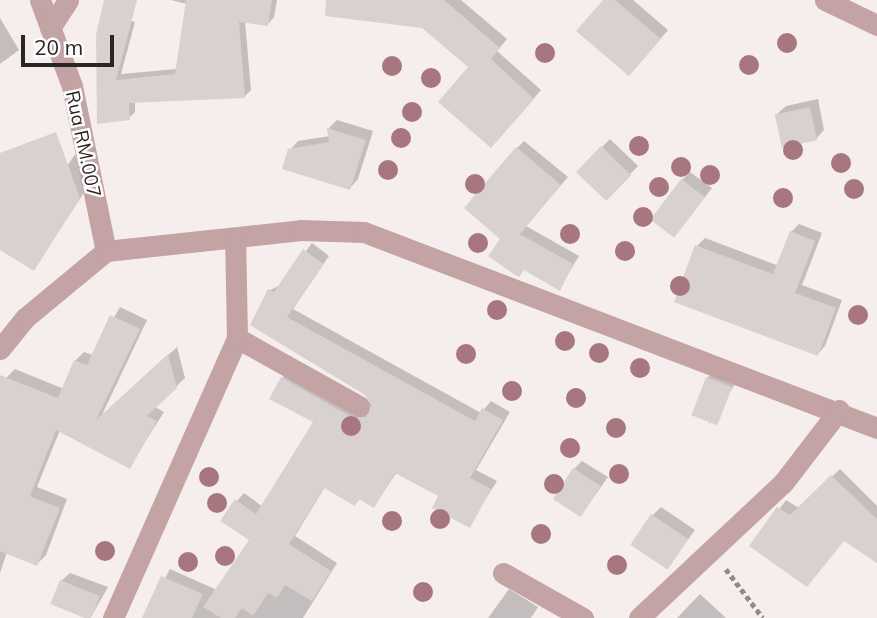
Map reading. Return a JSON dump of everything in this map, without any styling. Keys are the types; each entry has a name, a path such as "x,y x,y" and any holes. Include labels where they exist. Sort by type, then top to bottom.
{"street":[{"name":"Rua RM.007","path":"40,0 72,86 106,251"},
{"path":"50,28 68,0"},
{"path":"825,0 877,25"},
{"path":"0,349 25,318 106,251 301,230 364,232 839,410 877,428"},
{"path":"113,618 237,338 235,238"},
{"path":"237,338 359,406"},
{"path":"639,618 783,483 839,410"},
{"path":"503,573 583,618"}],"path":[{"path":"711,549 763,618"}],"building":[{"path":"104,0 137,0 116,80 175,74 186,0 272,0 268,26 239,22 245,98 129,103 130,120 97,124 96,35"},
{"path":"326,0 444,0 500,48 491,59 534,99 491,148 438,102 468,67 422,28 325,16"},
{"path":"603,0 615,0 661,39 629,76 576,31"},
{"path":"810,107 817,140 782,148 775,114"},
{"path":"327,128 366,140 350,190 282,169 288,149 329,142"},
{"path":"56,132 80,198 34,271 0,250 0,153"},
{"path":"601,146 631,175 606,201 576,172"},
{"path":"516,147 561,185 520,234 573,264 560,291 524,270 519,277 488,256 500,239 464,208"},
{"path":"681,179 705,197 674,238 650,220"},
{"path":"790,231 815,241 795,293 836,308 818,356 674,302 695,245 773,274"},
{"path":"303,249 323,264 287,317 475,421 482,408 503,420 470,478 491,489 470,528 432,508 438,496 395,473 374,508 359,499 355,506 324,488 289,544 331,571 312,601 285,585 277,598 268,593 253,616 242,608 235,618 221,618 203,607 249,540 220,521 235,499 256,514 313,422 269,399 281,377 353,418 366,417 372,406 365,395 250,325 268,289 274,292"},
{"path":"110,315 140,329 96,420 168,354 177,388 147,416 157,421 130,469 56,430 30,496 60,508 37,566 0,551 0,375 58,398 74,360 87,365"},
{"path":"706,377 732,387 717,425 691,415"},
{"path":"573,468 601,486 581,517 553,499"},
{"path":"831,475 877,519 877,563 844,541 807,587 749,546 777,507 790,515"},
{"path":"651,514 688,539 668,570 630,545"},
{"path":"161,576 203,594 192,618 142,618"},
{"path":"60,580 100,596 91,618 50,604"}]}
